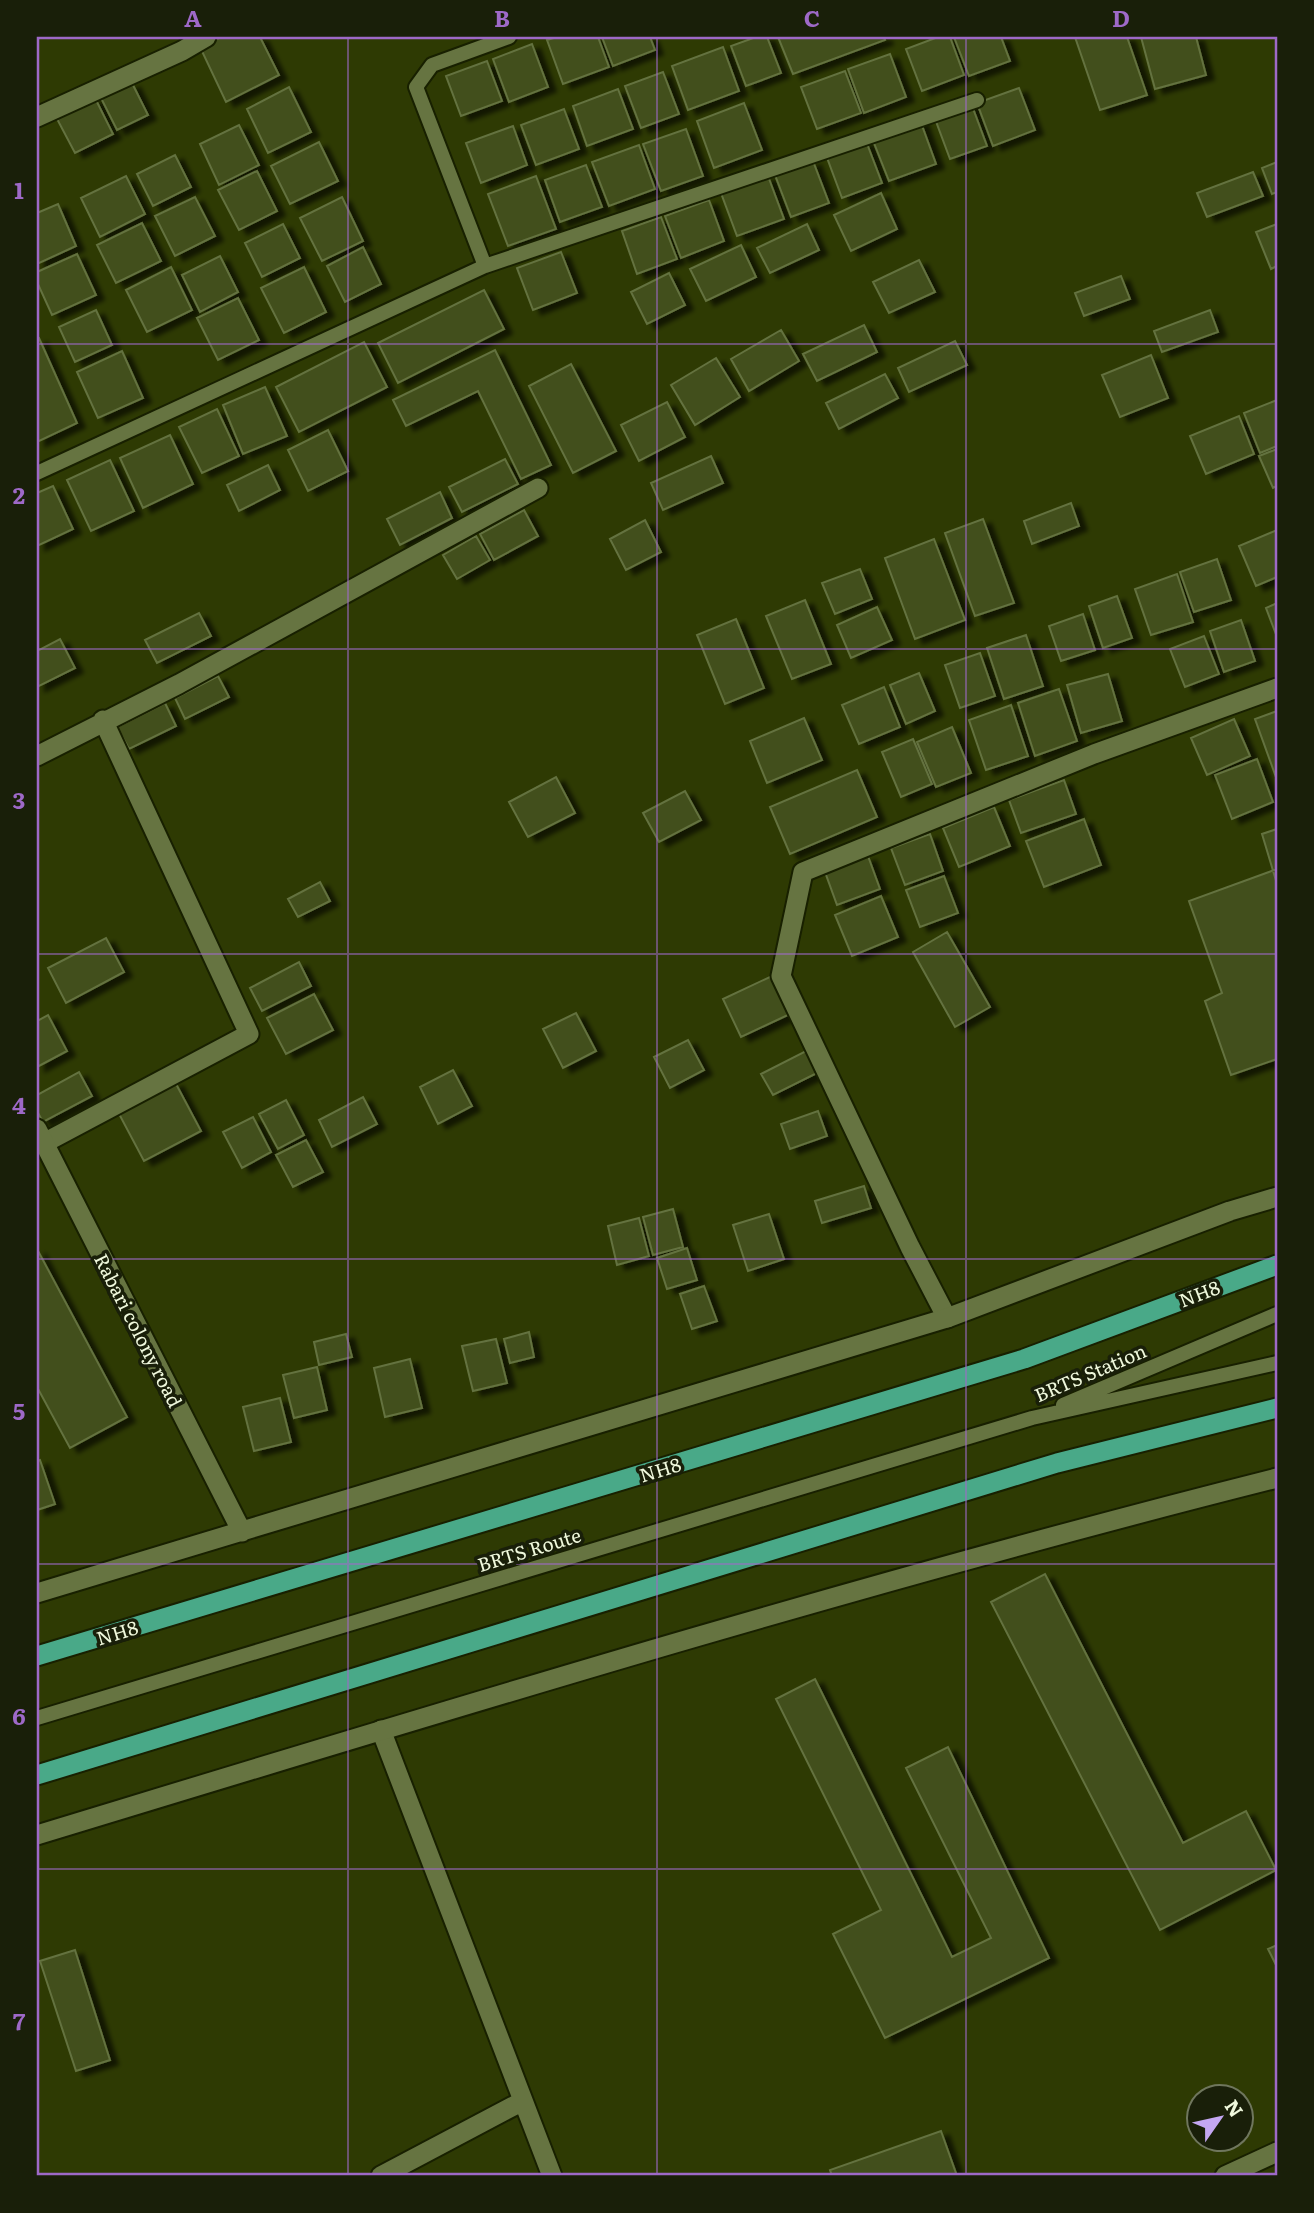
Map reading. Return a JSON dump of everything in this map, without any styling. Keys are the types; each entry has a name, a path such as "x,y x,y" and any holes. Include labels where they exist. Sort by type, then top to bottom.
{"main road":[{"name":"NH8","path":"37,1656 1024,1359 1277,1265"},
{"path":"37,1775 1057,1462 1277,1408"}],"street":[{"path":"37,117 183,51 206,37"},
{"path":"37,756 103,720 180,684 538,488"},
{"path":"947,1318 780,976 803,872 1094,754 1277,688"},
{"path":"40,1136 249,1034 103,720"},
{"name":"Rabari colony road","path":"40,1136 242,1532"},
{"path":"37,1593 947,1318 1230,1211 1277,1197"},
{"path":"37,1835 381,1730 1086,1526 1277,1478"},
{"path":"381,1730 521,2102 552,2176"},
{"path":"381,2176 521,2102"},
{"path":"1233,2175 1277,2152"}],"lane":[{"path":"485,266 416,87 432,65 509,37"},
{"path":"37,473 485,266 977,100"},
{"name":"BRTS Station","path":"1032,1418 1277,1314"},
{"name":"BRTS Station","path":"1032,1418 1277,1363"},
{"name":"BRTS Route","path":"37,1718 1032,1418"}],"building":[{"path":"221,37 260,37 279,75 226,102 200,47"},
{"path":"557,37 598,37 609,67 563,84 547,40"},
{"path":"602,37 650,37 655,50 613,66"},
{"path":"756,37 767,37 781,73 746,86 731,46"},
{"path":"778,37 884,37 885,40 793,74"},
{"path":"938,37 950,37 964,75 922,91 906,49"},
{"path":"954,37 1001,37 1010,61 969,76"},
{"path":"1075,37 1127,37 1147,95 1100,110"},
{"path":"1141,37 1196,37 1206,75 1155,89"},
{"path":"532,44 548,87 509,102 493,59"},
{"path":"723,47 739,91 688,110 672,66"},
{"path":"890,54 906,97 864,113 848,69"},
{"path":"487,61 502,101 461,116 446,76"},
{"path":"845,71 861,113 817,129 801,87"},
{"path":"663,72 679,114 641,128 625,86"},
{"path":"132,83 148,115 117,130 101,98"},
{"path":"289,87 311,132 268,153 247,109"},
{"path":"1019,88 1035,130 993,146 977,103"},
{"path":"618,89 633,129 587,146 573,106"},
{"path":"95,98 113,134 75,153 56,117"},
{"path":"744,103 762,150 714,168 697,121"},
{"path":"971,103 987,146 950,159 934,116"},
{"path":"564,109 579,149 536,165 521,125"},
{"path":"920,120 936,164 889,181 872,138"},
{"path":"239,125 259,165 219,185 200,144"},
{"path":"513,126 527,165 481,183 466,143"},
{"path":"686,129 703,176 661,191 643,144"},
{"path":"866,141 882,183 842,198 826,155"},
{"path":"319,142 338,181 290,204 271,166"},
{"path":"639,145 655,189 609,206 592,162"},
{"path":"175,155 191,187 153,206 137,174"},
{"path":"813,161 829,203 791,217 775,175"},
{"path":"1277,162 1277,192 1272,194 1262,168"},
{"path":"586,165 602,207 560,222 545,180"},
{"path":"257,171 277,211 239,230 218,190"},
{"path":"1253,172 1263,196 1207,217 1197,193"},
{"path":"126,176 145,214 100,237 81,198"},
{"path":"536,176 556,229 508,246 488,194"},
{"path":"768,176 784,219 737,236 721,193"},
{"path":"881,193 897,229 851,251 834,215"},
{"path":"195,197 215,236 175,256 155,216"},
{"path":"342,197 363,241 322,261 300,218"},
{"path":"709,200 724,241 681,258 665,216"},
{"path":"58,204 76,246 37,264 37,213"},
{"path":"661,217 677,259 637,274 622,231"},
{"path":"142,223 161,261 116,283 97,245"},
{"path":"283,224 300,258 262,277 245,243"},
{"path":"807,224 819,250 770,273 757,248"},
{"path":"1277,224 1277,266 1271,269 1256,232"},
{"path":"741,245 756,277 706,301 690,269"},
{"path":"363,247 381,284 345,302 327,266"},
{"path":"561,252 577,293 533,310 517,268"},
{"path":"77,254 96,295 52,315 37,282 37,272"},
{"path":"220,256 238,292 200,312 182,275"},
{"path":"919,260 935,292 889,313 873,282"},
{"path":"171,267 192,310 147,332 126,290"},
{"path":"304,267 326,312 284,333 261,288"},
{"path":"669,273 685,305 647,324 631,292"},
{"path":"1121,276 1130,299 1084,316 1075,293"},
{"path":"484,290 504,329 398,383 378,343"},
{"path":"238,298 259,340 218,360 197,318"},
{"path":"96,310 112,345 75,362 59,327"},
{"path":"1210,310 1218,332 1162,352 1154,331"},
{"path":"864,325 877,352 817,381 803,354"},
{"path":"781,330 799,361 749,391 731,359"},
{"path":"39,338 77,423 37,442 37,339"},
{"path":"955,341 967,365 909,392 898,368"},
{"path":"364,342 387,387 299,432 276,387"},
{"path":"495,350 551,465 521,479 478,391 406,426 393,400"},
{"path":"122,351 143,398 98,418 77,372"},
{"path":"1151,355 1168,398 1120,417 1102,375"},
{"path":"716,358 740,397 695,425 671,385"},
{"path":"571,364 616,451 573,473 529,386"},
{"path":"885,374 898,398 839,429 826,403"},
{"path":"265,387 287,436 243,454 223,405"},
{"path":"1277,400 1277,446 1260,453 1244,413"},
{"path":"667,402 685,437 639,461 621,425"},
{"path":"217,409 239,456 202,473 179,427"},
{"path":"1239,416 1254,454 1206,474 1190,436"},
{"path":"328,430 348,471 308,491 288,450"},
{"path":"170,435 193,484 143,508 120,458"},
{"path":"1277,449 1277,486 1273,488 1259,456"},
{"path":"711,456 723,483 663,510 651,483"},
{"path":"505,459 518,484 462,512 449,487"},
{"path":"110,460 134,511 91,531 67,480"},
{"path":"268,465 280,490 239,511 227,485"},
{"path":"53,486 73,529 37,546 37,493"},
{"path":"440,492 452,518 400,545 387,519"},
{"path":"1071,503 1079,526 1032,544 1024,521"},
{"path":"524,510 538,536 494,560 480,534"},
{"path":"983,519 1014,603 975,616 945,533"},
{"path":"645,520 661,552 626,570 610,539"},
{"path":"1277,530 1277,577 1256,586 1239,546"},
{"path":"476,536 490,560 457,579 443,555"},
{"path":"934,539 965,620 915,639 885,558"},
{"path":"1217,559 1231,600 1194,612 1180,572"},
{"path":"860,569 872,599 835,614 822,583"},
{"path":"1177,574 1193,622 1151,635 1135,589"},
{"path":"1117,596 1132,638 1103,648 1089,606"},
{"path":"805,600 831,664 792,679 766,616"},
{"path":"1277,603 1277,637 1266,608"},
{"path":"877,607 892,640 851,658 837,625"},
{"path":"199,613 211,636 157,663 145,640"},
{"path":"1083,614 1095,650 1061,661 1049,626"},
{"path":"736,619 764,688 725,704 697,635"},
{"path":"1241,620 1255,661 1224,672 1210,631"},
{"path":"1026,635 1043,686 1004,699 987,648"},
{"path":"1204,636 1219,674 1185,687 1170,649"},
{"path":"60,639 75,668 37,687 37,651"},
{"path":"980,653 995,696 960,708 945,665"},
{"path":"919,673 935,711 906,724 890,685"},
{"path":"1108,674 1122,721 1081,733 1067,685"},
{"path":"218,676 229,697 185,719 175,698"},
{"path":"884,687 900,727 859,744 842,705"},
{"path":"1059,689 1077,741 1035,756 1018,703"},
{"path":"165,703 176,726 129,749 117,727"},
{"path":"1011,705 1028,756 986,770 969,720"},
{"path":"1277,711 1277,780 1255,719"},
{"path":"804,718 822,760 767,783 750,741"},
{"path":"1234,719 1250,756 1207,775 1191,738"},
{"path":"952,727 971,773 936,787 917,742"},
{"path":"913,739 932,784 901,797 882,752"},
{"path":"1257,759 1273,802 1232,819 1215,775"},
{"path":"857,770 877,817 790,854 770,807"},
{"path":"556,777 575,813 528,837 509,802"},
{"path":"1064,780 1076,814 1021,833 1009,800"},
{"path":"685,791 701,820 659,842 643,813"},
{"path":"994,807 1010,846 959,867 943,828"},
{"path":"1084,819 1101,865 1044,887 1026,841"},
{"path":"1277,829 1277,884 1262,834"},
{"path":"930,834 943,871 905,885 891,848"},
{"path":"868,856 880,889 837,905 825,872"},
{"path":"1277,869 1277,1059 1231,1075 1205,1001 1222,993 1189,901"},
{"path":"944,876 958,913 920,927 906,890"},
{"path":"320,882 330,901 298,917 288,899"},
{"path":"881,896 898,937 852,956 835,915"},
{"path":"947,932 990,1007 955,1027 913,952"},
{"path":"106,938 124,972 66,1003 48,968"},
{"path":"299,962 311,986 262,1011 250,988"},
{"path":"772,976 790,1014 741,1037 723,999"},
{"path":"314,994 333,1030 286,1054 267,1018"},
{"path":"576,1013 596,1051 563,1068 543,1029"},
{"path":"48,1015 67,1051 37,1067 37,1021"},
{"path":"688,1040 704,1070 670,1088 654,1057"},
{"path":"806,1051 817,1073 773,1095 761,1074"},
{"path":"453,1070 472,1106 438,1124 420,1087"},
{"path":"79,1072 92,1096 43,1122 37,1111 37,1095"},
{"path":"175,1082 201,1131 144,1161 118,1112"},
{"path":"363,1097 377,1124 332,1147 319,1120"},
{"path":"286,1100 304,1135 278,1149 259,1114"},
{"path":"818,1111 827,1136 790,1149 781,1124"},
{"path":"253,1117 271,1152 242,1168 223,1132"},
{"path":"306,1140 323,1172 293,1187 276,1155"},
{"path":"864,1186 871,1208 822,1223 815,1201"},
{"path":"673,1209 683,1247 653,1255 643,1217"},
{"path":"769,1214 784,1259 748,1271 733,1225"},
{"path":"639,1218 649,1256 617,1265 608,1226"},
{"path":"687,1248 697,1280 667,1289 657,1258"},
{"path":"37,1249 127,1417 70,1448 37,1387"},
{"path":"704,1286 717,1321 692,1329 680,1294"},
{"path":"529,1332 534,1357 510,1363 504,1339"},
{"path":"346,1334 352,1357 319,1365 314,1342"},
{"path":"496,1339 507,1383 473,1391 462,1346"},
{"path":"410,1359 422,1408 385,1417 374,1368"},
{"path":"317,1367 327,1410 294,1418 283,1375"},
{"path":"280,1398 291,1442 254,1451 243,1407"},
{"path":"40,1460 55,1504 37,1510 37,1461"},
{"path":"1045,1574 1183,1843 1246,1811 1276,1870 1160,1930 991,1602"},
{"path":"815,1679 952,1957 991,1938 906,1768 948,1747 1049,1958 885,2038 833,1934 881,1910 776,1699"},
{"path":"1277,1945 1277,1967 1268,1949"},
{"path":"75,1950 110,2060 76,2071 40,1961"},
{"path":"941,2131 957,2176 832,2176 830,2170"}]}
